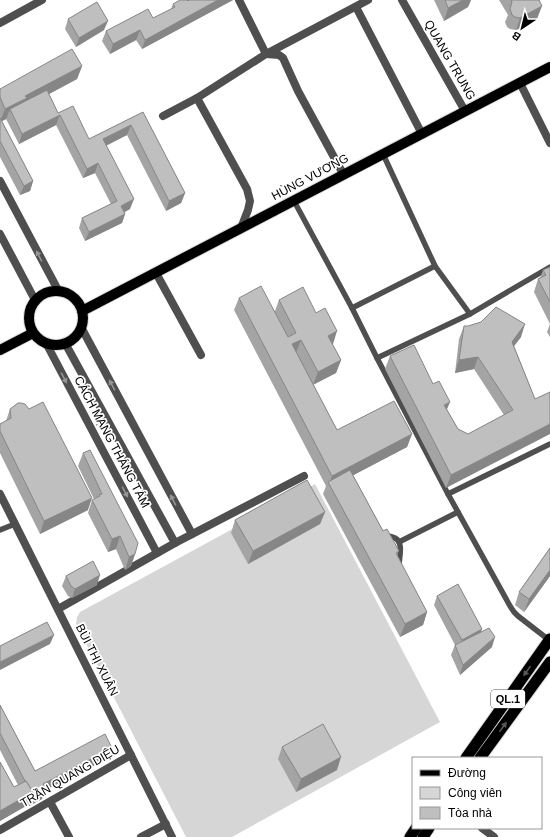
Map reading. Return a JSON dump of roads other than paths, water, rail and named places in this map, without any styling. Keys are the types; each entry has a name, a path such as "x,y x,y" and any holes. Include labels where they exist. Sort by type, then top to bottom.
{"highway":[{"name":"QL.1","path":"467,757 550,639"},
{"name":"QL.1","path":"481,757 550,662"}],"main road":[{"name":"HÙNG VƯƠNG","path":"82,311 550,67"},
{"path":"58,290 69,294 77,301 82,311 83,320 81,327 72,339 59,345 52,345 39,339 33,333 29,322 29,310 35,300 45,292 58,290"},
{"path":"0,350 33,333"}],"street":[{"path":"0,23 42,0"},
{"path":"239,0 266,54"},
{"path":"163,116 197,98 266,54 368,0"},
{"name":"QUANG TRUNG","path":"402,0 465,111"},
{"path":"356,7 422,134"},
{"path":"266,54 279,55 283,58 298,91 341,170 342,175"},
{"path":"520,82 550,143"},
{"path":"197,98 247,189 250,201 241,228"},
{"path":"0,181 58,290"},
{"path":"0,234 35,300"},
{"path":"156,273 201,355"},
{"path":"81,327 192,534"},
{"name":"CÁCH MẠNG THÁNG TÁM","path":"46,343 157,553"},
{"name":"CÁCH MẠNG THÁNG TÁM","path":"65,343 175,543"},
{"path":"58,609 175,543 304,476"},
{"name":"BÙI THỊ XUÂN","path":"0,494 172,837"},
{"name":"TRẦN QUANG DIỆU","path":"0,830 131,755"},
{"path":"50,802 69,837"},
{"path":"141,837 166,824"},
{"path":"483,829 494,837"}],"lane":[{"path":"383,154 435,266 470,314"},
{"path":"294,201 352,308 448,494 514,612 550,639"},
{"path":"352,308 435,266"},
{"path":"377,358 470,314 550,267"},
{"path":"448,494 550,444"},
{"path":"399,542 458,512"},
{"path":"0,530 15,524"},
{"path":"381,533 395,538 399,542 401,547 399,568 403,575"}]}
